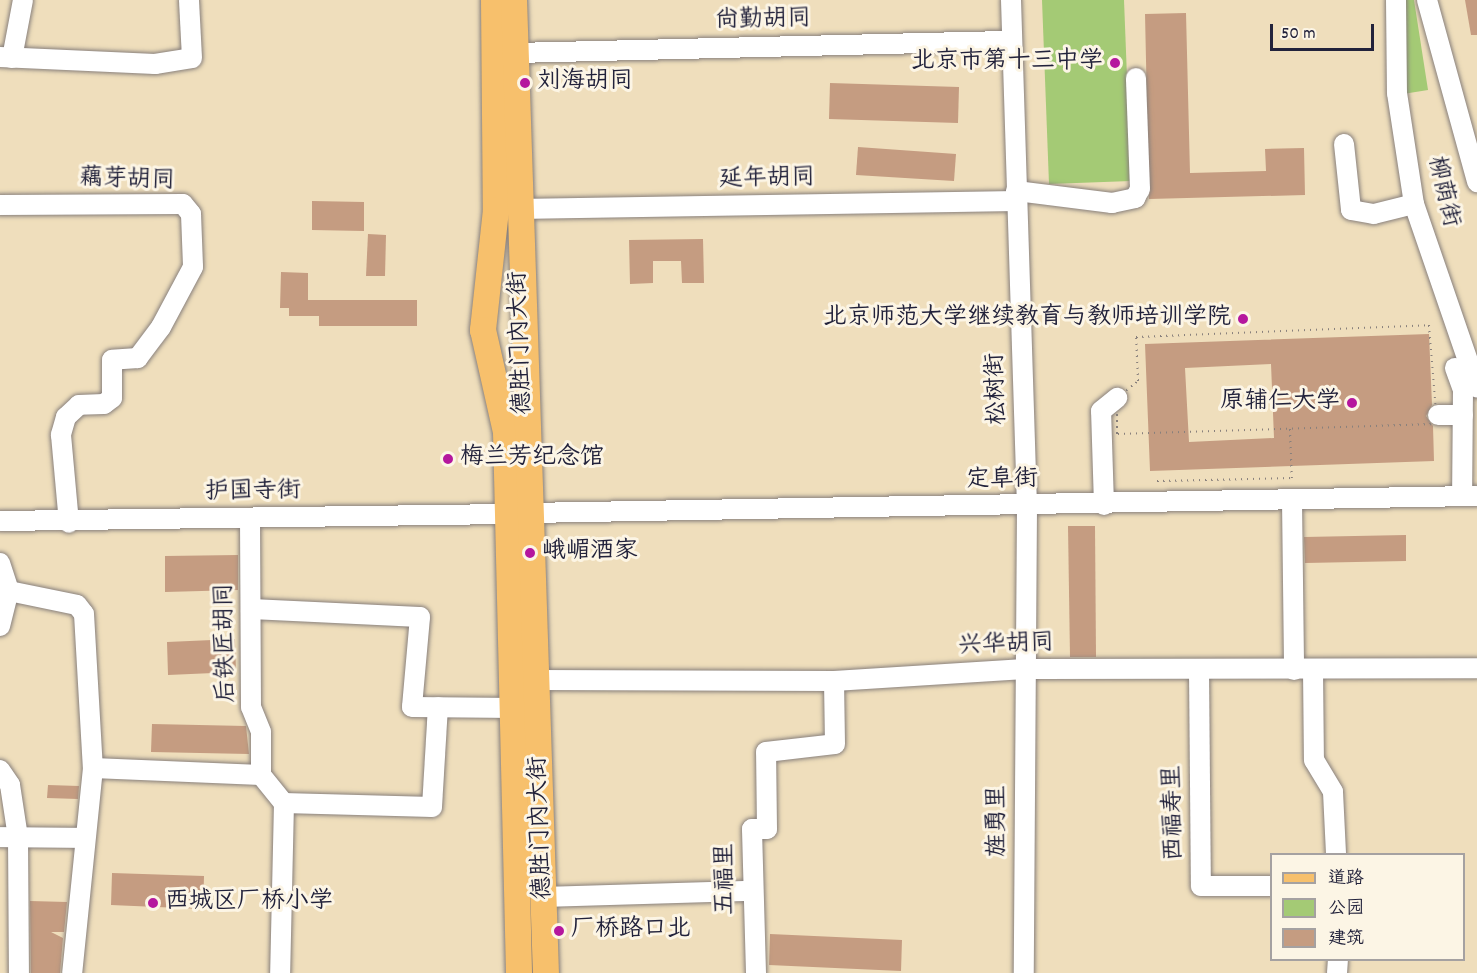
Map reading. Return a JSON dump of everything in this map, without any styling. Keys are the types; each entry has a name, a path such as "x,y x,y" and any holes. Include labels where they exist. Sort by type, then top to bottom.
{"main road":[{"name":"德胜门内大街","path":"494,0 506,209 520,572 515,708 519,973"},
{"name":"德胜门内大街","path":"514,0 515,53 506,209 483,330 516,432"},
{"name":"德胜门内大街","path":"520,572 537,680 546,973"}],"street":[{"path":"23,0 6,58 155,64 192,58 189,0"},
{"name":"松树街","path":"1011,0 1027,507 1024,669"},
{"name":"柳荫街","path":"1396,0 1397,93 1414,204 1477,387"},
{"name":"柳荫街","path":"1427,0 1477,182"},
{"name":"尚勤胡同","path":"515,53 1012,41"},
{"name":"延年胡同","path":"506,209 1016,196 1112,203 1135,198 1140,189 1136,78"},
{"path":"1344,144 1351,210 1374,214 1414,204"},
{"name":"藕芽胡同","path":"0,205 183,204 191,214 193,267 161,327 138,358 112,360 112,398 79,405 66,417 61,435 69,523"},
{"path":"1455,368 1463,390 1470,496"},
{"path":"1104,505 1101,411 1117,398"},
{"path":"1438,416 1463,415"},
{"name":"定阜街","path":"517,514 1027,507 1470,496"},
{"path":"1292,500 1303,670 1314,760 1333,792 1336,853"},
{"name":"护国寺街","path":"0,520 69,523 517,514"},
{"name":"后铁匠胡同","path":"250,519 251,707 261,732 261,775"},
{"path":"0,563 9,591 0,626"},
{"path":"9,591 77,605 84,614 93,768 82,838 72,973"},
{"path":"251,609 420,616 412,706 515,708"},
{"name":"兴华胡同","path":"537,680 834,681 1024,669 1477,668"},
{"name":"旌勇里","path":"1024,669 1024,973"},
{"name":"西福寿里","path":"1199,669 1201,886 1270,886"},
{"name":"五福里","path":"756,973 751,891 752,829 767,829 766,752 835,744 834,681"},
{"path":"284,803 432,807 438,707"},
{"path":"93,768 261,775 284,803 280,973"},
{"path":"0,770 10,785 9,837 19,973"},
{"path":"9,837 82,838"},
{"path":"544,897 751,891"}],"path":[{"path":"1430,326 1438,416 1437,424 1117,434 1117,398 1138,381 1136,337 1430,326"},
{"path":"1290,429 1292,500"},
{"path":"1157,481 1292,478"}],"green space":[{"path":"1042,0 1124,0 1131,181 1049,184"},
{"path":"1401,0 1414,0 1428,90 1403,94"}],"building":[{"path":"1465,0 1477,0 1477,35 1471,35"},
{"path":"1186,13 1190,173 1266,171 1265,149 1304,148 1305,195 1149,199 1145,14"},
{"path":"830,83 959,87 958,123 829,119"},
{"path":"858,147 956,154 954,181 856,175"},
{"path":"312,201 364,202 364,231 312,230"},
{"path":"368,234 386,235 385,276 366,276"},
{"path":"703,239 704,283 682,283 681,261 653,261 653,283 630,284 629,240"},
{"path":"281,272 308,273 308,300 417,300 417,326 319,326 319,316 289,316 289,308 280,308"},
{"name":"原辅仁大学","path":"1429,334 1432,405 1426,416 1433,426 1434,461 1150,471 1145,344","holes":["1271,364 1274,438 1189,442 1185,368"]},
{"path":"1068,526 1095,526 1096,657 1070,657"},
{"path":"1406,535 1406,561 1305,563 1304,537"},
{"path":"238,555 238,590 165,592 165,556"},
{"path":"235,639 236,672 168,675 167,642"},
{"path":"152,724 246,726 249,754 151,752"},
{"path":"48,785 79,786 78,799 47,798"},
{"path":"112,873 204,876 203,909 111,905"},
{"path":"30,901 67,902 64,932 51,932 63,938 60,973 31,973"},
{"path":"770,934 902,940 901,971 769,965"}],"place":[{"name":"北京市第十三中学","path":"1115,63"},
{"name":"刘海胡同","path":"525,83"},
{"name":"北京师范大学继续教育与教师培训学院","path":"1243,319"},
{"name":"原辅仁大学","path":"1352,403"},
{"name":"梅兰芳纪念馆","path":"448,459"},
{"name":"峨嵋酒家","path":"530,553"},
{"name":"西城区厂桥小学","path":"153,903"},
{"name":"厂桥路口北","path":"559,931"}]}
